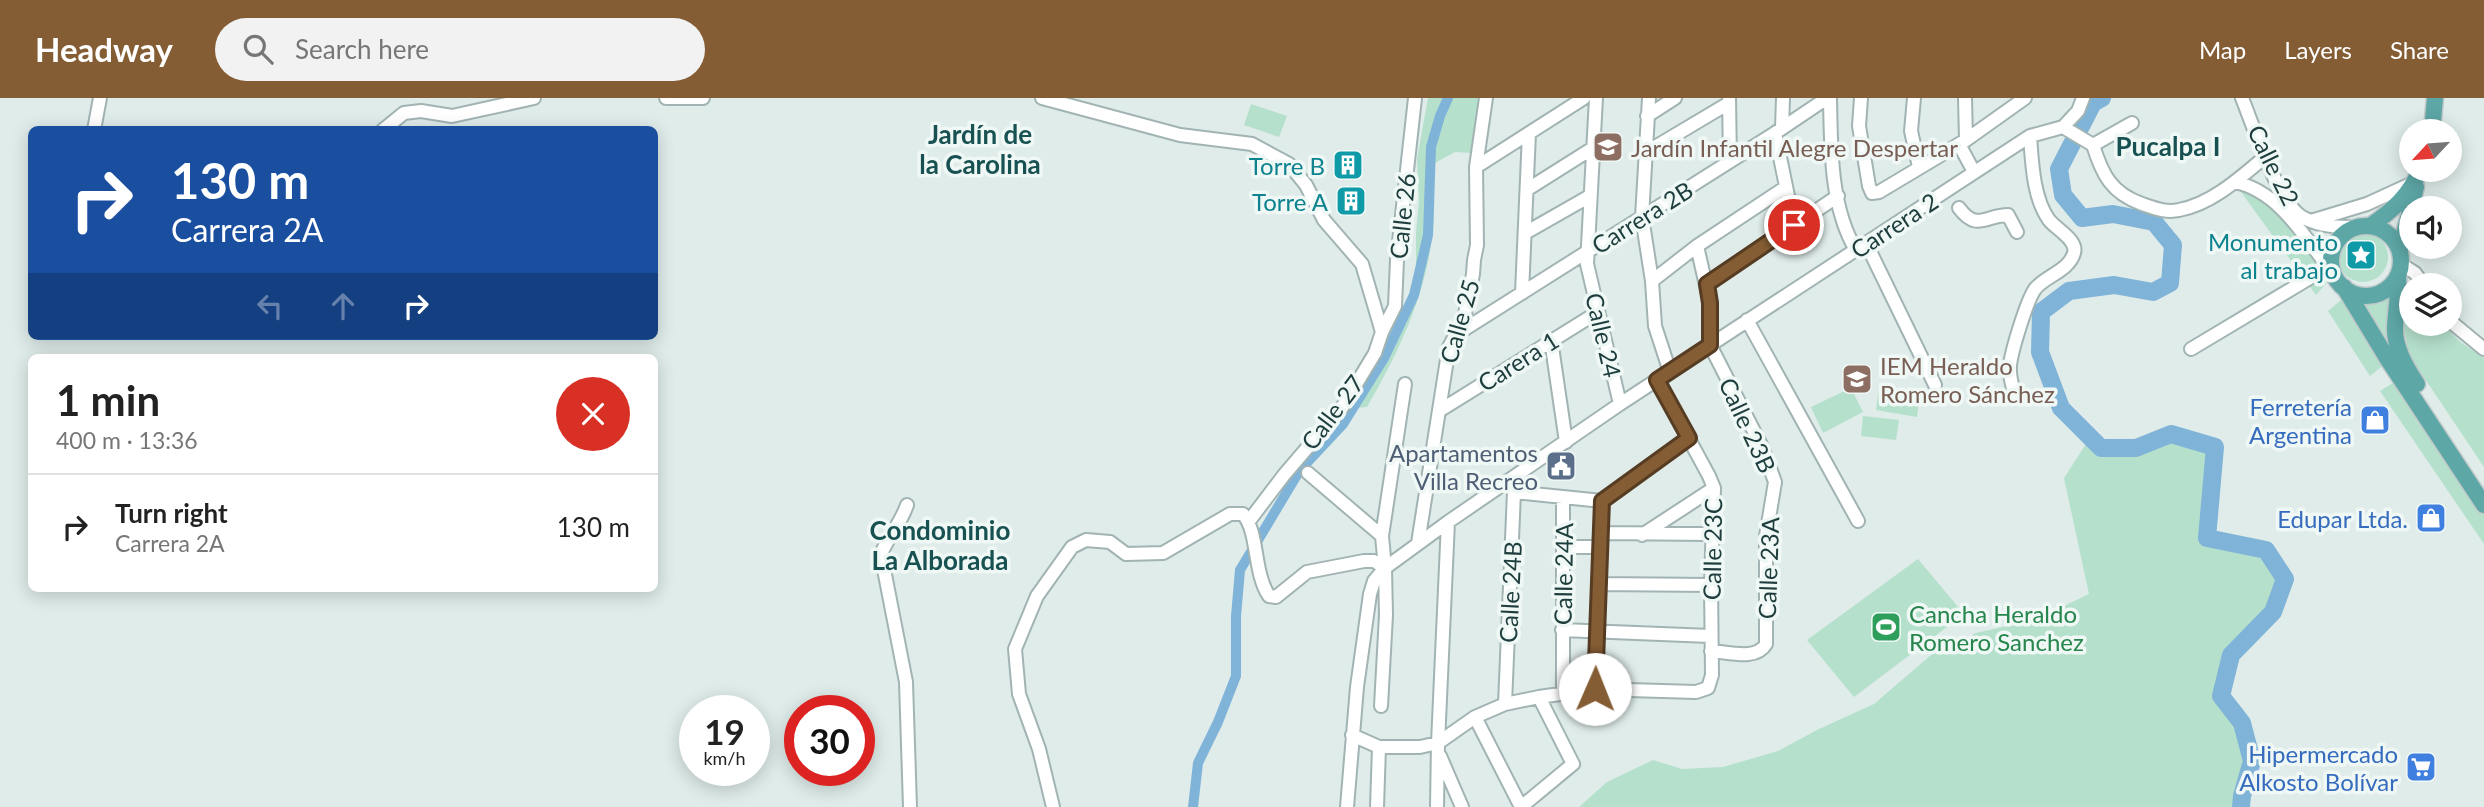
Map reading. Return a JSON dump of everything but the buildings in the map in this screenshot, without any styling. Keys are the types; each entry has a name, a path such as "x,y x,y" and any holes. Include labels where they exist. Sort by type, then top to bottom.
{"main road":[{"path":"2433,119 2435,98"},
{"path":"2413,182 2391,211 2347,231 2334,247 2332,257 2336,277 2484,505"},
{"path":"2416,182 2400,263 2395,329 2398,346 2408,371 2484,485"},
{"path":"2336,277 2355,294 2367,296 2380,293 2390,286 2400,263 2393,238 2383,230 2363,226"}],"street":[{"path":"95,126 100,98"},
{"path":"388,126 404,113 421,111 452,116 534,98"},
{"path":"666,98 703,98"},
{"path":"1042,98 1180,135 1251,144 1289,164 1306,185 1324,220 1362,264 1382,332"},
{"name":"Calle 26","path":"1382,332 1395,306 1397,260 1415,98"},
{"name":"Calle 25","path":"1418,543 1449,347 1457,334 1468,302 1477,245 1476,167 1486,98"},
{"path":"1476,167 1584,98"},
{"name":"Calle 24","path":"1597,98 1587,264 1620,404"},
{"path":"1649,98 1642,217 1655,326 1670,372"},
{"path":"1647,116 1675,98"},
{"path":"1783,98 1779,131 1794,225"},
{"path":"1828,98 1831,144 1843,222 1861,246 1935,385"},
{"name":"Carrera 2B","path":"1457,334 1828,98"},
{"path":"1861,98 1859,126 1872,193 1962,142 2025,98"},
{"path":"1914,98 1912,131 1919,167"},
{"path":"1965,98 1962,142 1974,172"},
{"path":"2083,98 2078,111 2079,137 2108,182 2134,201 2161,210 2178,211 2197,204 2235,182 2266,156"},
{"name":"Calle 22","path":"2242,98 2278,186 2292,210 2302,218 2329,227 2363,226"},
{"path":"1646,153 1729,100"},
{"path":"1729,100 1730,161"},
{"name":"Carrera 2","path":"1382,571 1448,522 1513,486 1566,442 1747,320 1861,246 1954,199 1974,172 2030,136 2079,137 2132,123"},
{"path":"1522,293 1529,133"},
{"path":"2014,393 2009,369 2012,352 2034,290 2074,255 2074,248 2044,211 2032,163 2030,136"},
{"path":"1528,189 1594,148"},
{"path":"2191,349 2336,277 2269,195 2249,185 2235,182"},
{"path":"2311,221 2367,204 2406,182"},
{"path":"1651,281 1786,187"},
{"path":"1525,233 1590,196"},
{"path":"1707,284 1838,196"},
{"path":"1954,199 1970,219 1978,221 2008,215 2017,232"},
{"name":"Calle 23B","path":"1698,246 1710,303 1710,345 1763,449 1775,482"},
{"path":"2400,263 2415,273"},
{"name":"Carera 1","path":"1439,411 1598,312"},
{"path":"1747,320 1858,521"},
{"path":"2462,331 2484,349"},
{"name":"Calle 27","path":"1250,526 1298,458 1343,406 1375,354 1382,332"},
{"path":"1551,340 1566,442"},
{"name":"Calle 23C","path":"1595,689 1696,692 1708,688 1712,675 1710,636 1714,488 1657,380"},
{"path":"1381,706 1386,615 1382,536 1405,384"},
{"path":"1513,486 1563,497 1602,501 1689,438"},
{"path":"1308,473 1382,536"},
{"name":"Calle 23A","path":"1711,651 1752,654 1760,652 1766,643 1766,536 1775,482"},
{"name":"Calle 24B","path":"1505,704 1513,486"},
{"path":"1642,535 1714,488"},
{"name":"Calle 24A","path":"1563,497 1563,694"},
{"path":"1352,735 1378,747 1438,748 1475,717 1505,704 1595,689 1602,501"},
{"path":"907,505 902,519 881,554 906,682 910,807"},
{"path":"1053,807 1039,749 1019,694 1015,649 1037,596 1072,547 1086,540 1110,542 1126,554 1163,553 1230,514 1243,514 1250,526 1255,555 1264,588 1269,596 1276,597 1307,572 1364,561 1374,561 1382,571"},
{"path":"1437,807 1448,522"},
{"path":"1602,533 1712,534"},
{"path":"1563,547 1601,547"},
{"path":"1346,807 1370,594 1382,571"},
{"path":"1599,584 1711,585"},
{"path":"1562,630 1710,636"},
{"path":"1475,717 1521,807 1573,764 1539,697"},
{"path":"1377,807 1378,747"},
{"path":"1438,748 1462,807"}],"green space":[{"path":"1428,98 1479,98 1472,153 1455,152 1433,164 1433,229 1418,299 1390,365 1367,407 1355,408 1404,317 1416,272 1419,201 1417,159"},
{"path":"1251,104 1287,116 1279,137 1244,125"},
{"path":"2238,188 2281,208 2329,280 2316,295"},
{"path":"2363,232 2381,239 2388,257 2381,275 2363,282 2345,275 2338,257 2345,239"},
{"path":"2390,293 2390,351 2358,298 2374,300"},
{"path":"2341,300 2385,364 2370,376 2328,311"},
{"path":"2405,336 2454,336 2484,358 2484,467 2409,355"},
{"path":"2393,383 2400,387 2484,514 2484,544 2380,391"},
{"path":"1851,388 1863,412 1823,433 1811,407"},
{"path":"1879,388 1920,395 1917,417 1876,410"},
{"path":"1863,416 1899,420 1896,440 1861,436"},
{"path":"2171,434 2215,447 2207,538 2266,550 2285,579 2270,615 2231,655 2221,696 2242,723 2252,761 2241,807 1579,807 1607,782 1653,760 1682,769 1723,767 1778,751 1874,704 1931,655 1976,633 2037,619 2089,594 2064,478 2086,444 2130,448"},
{"name":"Cancha Heraldo Romero Sanchez","path":"1918,559 1964,614 1854,697 1807,640"}],"waterway":[{"path":"1193,807 1198,763 1236,676 1236,616 1240,570 1300,470 1343,424 1384,358 1414,295 1428,235 1431,147 1448,98"},
{"path":"2102,98 2093,103 2059,169 2063,195 2082,218 2113,214 2154,222 2173,245 2170,283 2153,292 2114,285 2069,291 2041,312 2040,352 2061,408 2101,448 2136,448 2171,434 2215,447 2207,538 2266,550 2285,579 2273,612 2231,655 2221,696 2242,723 2252,761 2241,807"}],"place":[{"name":"Jardín Infantil Alegre Despertar","path":"1608,147"},
{"name":"Torre B","path":"1348,165"},
{"name":"Torre A","path":"1351,201"},
{"name":"Monumento al trabajo","path":"2361,255"},
{"name":"IEM Heraldo Romero Sánchez","path":"1857,379"},
{"name":"Ferretería Argentina","path":"2375,420"},
{"name":"Apartamentos Villa Recreo","path":"1561,466"},
{"name":"Edupar Ltda.","path":"2431,518"},
{"name":"Cancha Heraldo Romero Sanchez","path":"1886,627"},
{"name":"Hipermercado Alkosto Bolívar","path":"2421,767"}],"district":[{"name":"Pucalpa I","path":"2168,146"},
{"name":"Jardín de la Carolina","path":"980,149"},
{"name":"Condominio La Alborada","path":"940,545"}],"route":[{"path":"1595,689 1602,501 1689,438 1657,380 1710,345 1707,284 1794,225"}]}
